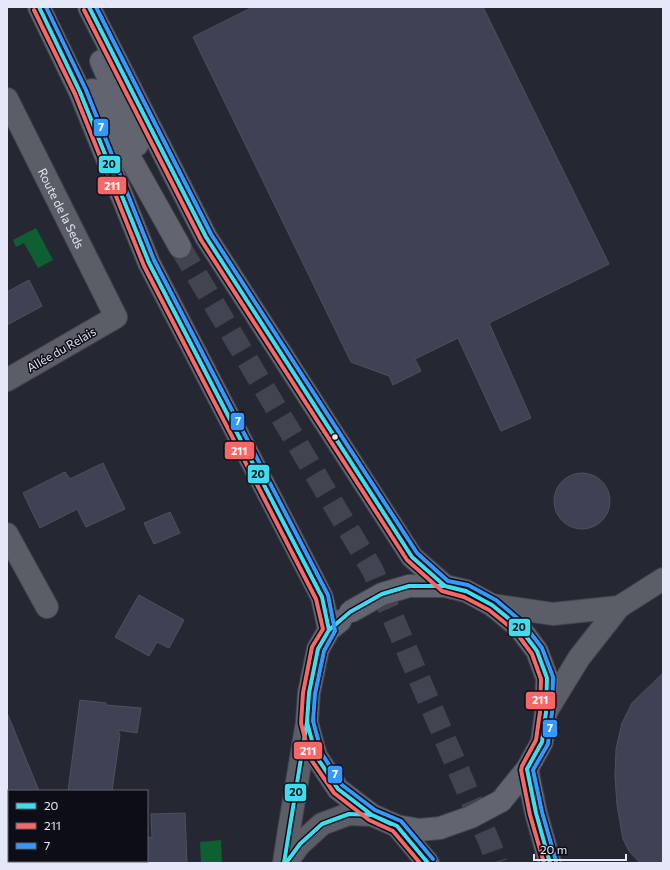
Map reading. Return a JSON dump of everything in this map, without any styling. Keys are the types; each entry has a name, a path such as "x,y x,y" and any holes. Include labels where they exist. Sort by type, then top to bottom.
{"main road":[{"path":"39,7 80,92 149,263 322,597 329,630"},
{"path":"46,7 180,248 78,7"},
{"path":"89,7 206,237 412,557 445,586"},
{"path":"409,586 445,586 466,591 492,605 519,627 537,651 547,678 546,712 542,742 527,769 501,801 471,818 440,828 419,830 397,826 372,816 338,789 316,756 307,722 308,693 318,649 329,630 350,612 382,594 409,586"},
{"path":"527,769 536,813 550,863"},
{"path":"397,826 426,861"}],"street":[{"name":"Route de la Seds","path":"8,102 116,317"},
{"name":"Allée du Relais","path":"7,380 116,317"},
{"path":"7,534 47,607"},
{"path":"546,712 579,658 619,607 663,579"},
{"path":"492,605 553,614 619,607"},
{"path":"285,863 307,722"},
{"path":"285,863 300,844 322,824 349,814 372,816"}],"shaded area":[{"path":"36,228 53,260 38,268 24,243 16,247 13,240"},
{"path":"221,840 222,863 201,863 200,842"}],"building":[{"path":"253,7 483,7 609,264 489,323 531,418 501,431 458,338 415,359 421,371 393,385 389,376 351,362 193,37"},
{"path":"29,280 42,306 7,325 7,292"},
{"path":"103,463 125,509 86,527 77,509 40,528 23,493 65,472 70,479"},
{"path":"582,473 593,475 602,481 608,490 610,501 608,512 602,521 593,527 582,529 571,527 562,521 556,512 554,501 556,490 562,481 571,475"},
{"path":"170,512 180,533 154,544 144,523"},
{"path":"139,595 184,620 169,648 157,642 149,656 115,637"},
{"path":"663,673 663,863 640,863 629,851 623,839 617,805 615,776 616,749 622,723 632,703"},
{"path":"80,700 106,703 106,705 141,708 137,733 118,730 120,735 112,790 68,790"},
{"path":"7,715 8,715 39,790 7,791"},
{"path":"185,813 187,863 147,863 148,838 152,837 151,814"}],"tunnel":[{"path":"180,247 372,569 497,863"}],"transit line":[{"name":"20","path":"39,7 80,92 149,263 322,597 329,630"},
{"name":"7","path":"46,7 86,90 154,260 328,595 335,631 324,651 315,694 313,721 322,754 342,785 375,810 401,821 433,859"},
{"name":"20","path":"89,7 206,237 412,557 445,586 466,591 492,605 519,627 537,651 547,678 546,712 542,742 527,769"},
{"name":"7","path":"96,7 211,234 417,553 448,581 468,585 496,600 523,623 542,648 553,677 552,712 548,744 533,770 542,812 556,861"},
{"name":"211","path":"34,10 75,94 144,266 316,599 323,629 312,647 303,693 301,723 310,758 334,793 369,820 393,831 420,863"},
{"name":"211","path":"84,10 201,240 407,560 442,591 464,597 489,610 515,631 532,654 541,679 540,712 536,740 521,770 530,815 544,863"},
{"name":"20","path":"428,863 397,826 372,815 338,789 316,756 307,722 309,693 318,649 329,630 350,612 382,594 409,586 445,586 465,591"},
{"name":"20","path":"284,863 307,722"},
{"name":"20","path":"527,769 536,813 550,863"},
{"name":"20","path":"286,863 300,844 322,824 349,814 372,815 391,824"}]}
